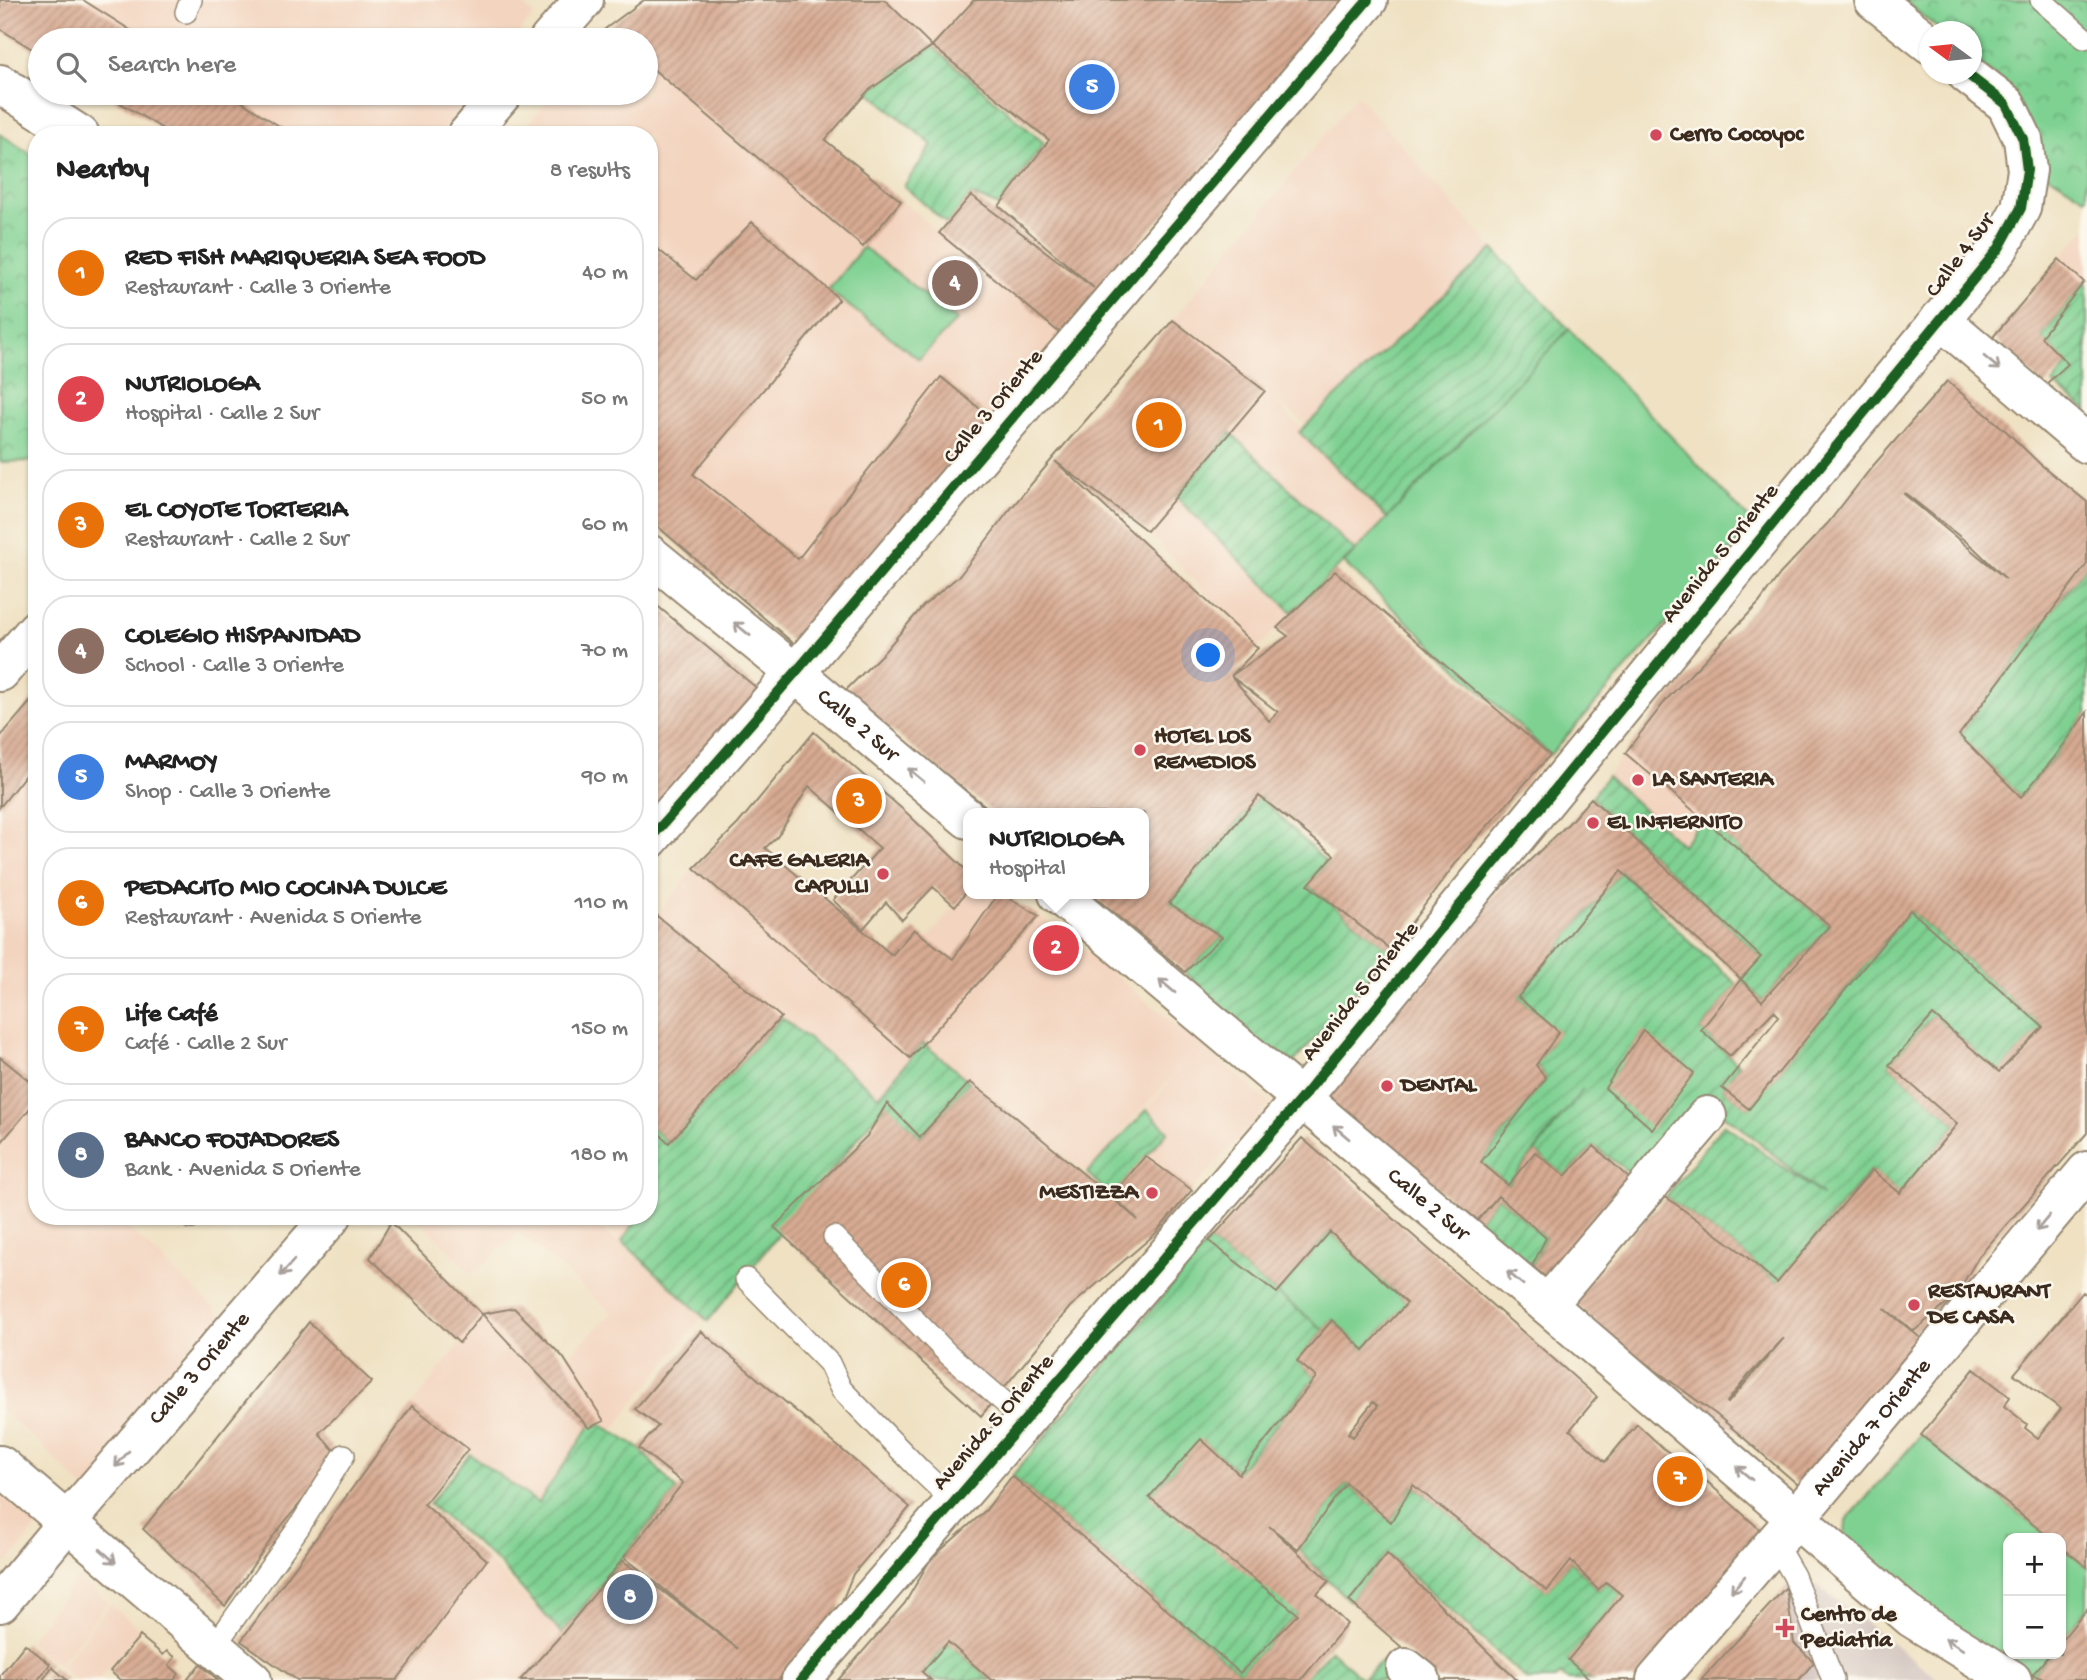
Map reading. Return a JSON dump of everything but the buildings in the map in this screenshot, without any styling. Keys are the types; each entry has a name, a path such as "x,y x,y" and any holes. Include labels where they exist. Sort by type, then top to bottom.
{"street":[{"path":"559,28 584,0"},
{"name":"Calle 3 Oriente","path":"658,830 795,673 1368,0"},
{"path":"1874,0 1919,35"},
{"path":"0,84 28,102"},
{"name":"Calle 4 Sur","path":"1980,84 2006,104 2023,139 2027,170 2021,208 1999,248 1940,319 2087,444"},
{"path":"33,105 66,126"},
{"path":"475,126 493,105"},
{"name":"Avenida 5 Oriente","path":"801,1680 1301,1098 1940,319"},
{"name":"Calle 2 Sur","path":"658,561 963,815"},
{"path":"0,672 28,639"},
{"name":"Calle 2 Sur","path":"1064,899 1547,1305 1786,1530 1912,1618 2012,1680"},
{"path":"1547,1305 1707,1116"},
{"name":"Avenida 7 Oriente","path":"1656,1680 1786,1530 2087,1171"},
{"name":"Calle 3 Oriente","path":"0,1602 324,1225"},
{"path":"0,1465 252,1680"}],"lane":[{"path":"2041,0 2084,38"},
{"path":"834,1237 947,1354 1025,1420"},
{"path":"746,1279 830,1363 841,1389 954,1502"},
{"path":"214,1647 299,1527 344,1455"},
{"path":"1786,1530 1794,1576 1833,1680"}],"shaded area":[{"path":"0,0 513,0 535,14 524,28 28,28 28,48 0,31"},
{"path":"885,0 974,0 932,46"},
{"path":"658,73 863,246 901,201 1061,334 995,420 941,377 798,559 693,474 839,299 918,359 956,321 828,290 752,222 696,280 658,249 658,126 526,126 544,105 658,105"},
{"path":"1357,95 1493,249 1307,424 1270,396 1387,518 1355,551 1231,433 1264,392 1173,320"},
{"path":"122,105 462,105 445,126 156,126"},
{"path":"2087,227 2087,285 2059,259"},
{"path":"1176,497 1292,612 1258,648 1147,531"},
{"path":"1625,753 1703,818 1682,845 1607,776"},
{"path":"28,771 28,1080 0,1057 0,807"},
{"path":"694,868 910,1058 879,1096 658,915"},
{"path":"963,896 963,899 995,899 953,959 927,940"},
{"path":"1039,916 1200,1043 1270,1104 1192,1190 1145,1156 1168,1131 1147,1110 1187,1059 1087,1173 923,1043"},
{"path":"28,1111 28,1225 126,1225 235,1328 90,1495 36,1440 0,1409 0,1144"},
{"path":"423,1225 598,1225 703,1316 612,1431 558,1365 612,1313 519,1232 473,1274"},
{"path":"603,1225 634,1225 622,1241"},
{"path":"482,1314 589,1428 538,1504 412,1406"},
{"path":"0,1493 38,1526 7,1564 0,1558"},
{"path":"487,1560 562,1634 523,1680 397,1680"},
{"path":"78,1578 108,1602 58,1666 28,1642"},
{"path":"1816,1585 1940,1680 1799,1680 1814,1662 1794,1643 1786,1587"},
{"path":"110,1604 140,1629 99,1680 76,1680 60,1667"}],"green space":[{"path":"1903,0 2087,0 2085,198 2047,174 2001,82 1982,66 1982,21 1929,21"},
{"path":"932,46 1044,143 999,206 971,195 947,224 904,186 932,145 868,91"},
{"path":"0,134 28,152 28,461 0,462"},
{"path":"863,247 957,320 919,359 828,290"},
{"path":"1493,249 1569,329 1387,518 1299,432"},
{"path":"2084,282 2087,284 2087,411 2053,384 2068,364 2041,337"},
{"path":"1569,329 1754,524 1550,755 1344,563"},
{"path":"1231,433 1355,551 1292,612 1176,497"},
{"path":"2087,564 2087,715 2021,797 1959,735"},
{"path":"1607,776 1682,845 1703,818 1830,926 1762,1001 1741,979 1760,956 1591,798"},
{"path":"1259,796 1327,863 1309,886 1391,950 1286,1071 1185,972 1222,937 1169,903"},
{"path":"1621,871 1695,947 1737,984 1701,1030 1739,1065 1722,1088 1749,1108 1910,910 2043,1027 1999,1072 1933,1015 1889,1065 1957,1124 1900,1193 1871,1170 1777,1283 1741,1252 1666,1197 1724,1124 1823,1196 1737,1124 1704,1103 1634,1176 1594,1146 1565,1176 1535,1152 1583,1089 1508,1185 1481,1162 1546,1078 1536,1065 1558,1032 1518,997"},
{"path":"781,1017 879,1096 923,1043 970,1082 920,1137 886,1104 708,1321 622,1241 634,1225 658,1225 658,1133 669,1143"},
{"path":"1147,1110 1168,1131 1112,1196 1087,1173"},
{"path":"1498,1196 1546,1238 1532,1266 1478,1220"},
{"path":"1330,1232 1407,1303 1364,1350 1332,1320 1324,1330 1277,1293"},
{"path":"1209,1241 1324,1330 1298,1361 1316,1377 1238,1471 1201,1440 1298,1614 1240,1673 1012,1476"},
{"path":"594,1420 639,1448 677,1490 562,1634 499,1563 429,1504 470,1454 538,1503"},
{"path":"1921,1435 2044,1533 2003,1533 2003,1659 2046,1659 2032,1675 1984,1653 1845,1537 1846,1521"},
{"path":"1346,1483 1391,1521 1413,1485 1547,1590 1571,1561 1598,1590 1606,1582 1622,1595 1568,1660 1591,1680 1567,1680 1561,1674 1555,1680 1527,1680 1388,1554 1349,1601 1298,1549"},
{"path":"2066,1551 2087,1567 2087,1609 2066,1635"},
{"path":"948,1642 991,1680 931,1680 922,1672"},
{"path":"1331,1650 1362,1679 1384,1659 1408,1680 1303,1680"}],"cycle path":[{"path":"658,830 795,673 1368,0"},
{"path":"801,1680 1301,1099 1999,248 2021,208 2027,170 2023,139 2006,104 1980,84"}],"place":[{"name":"MARMOY","path":"1092,87"},
{"name":"Cerro Cocoyoc","path":"1656,135"},
{"name":"COLEGIO HISPANIDAD","path":"955,283"},
{"name":"RED FISH MARIQUERIA SEA FOOD","path":"1159,425"},
{"name":"HOTEL LOS REMEDIOS","path":"1140,750"},
{"name":"LA SANTERIA","path":"1638,780"},
{"name":"EL COYOTE TORTERIA","path":"859,801"},
{"name":"EL INFIERNITO","path":"1593,823"},
{"name":"CAFE GALERIA CAPULLI","path":"883,874"},
{"name":"NUTRIOLOGA","path":"1056,948"},
{"name":"DENTAL","path":"1387,1086"},
{"name":"MESTIZZA","path":"1152,1193"},
{"name":"PEDACITO MIO COCINA DULCE","path":"904,1285"},
{"name":"RESTAURANT DE CASA","path":"1914,1305"},
{"name":"Life Café","path":"1680,1479"},
{"name":"BANCO FOJADORES","path":"630,1597"},
{"name":"Centro de Pediatria","path":"1785,1628"}]}
